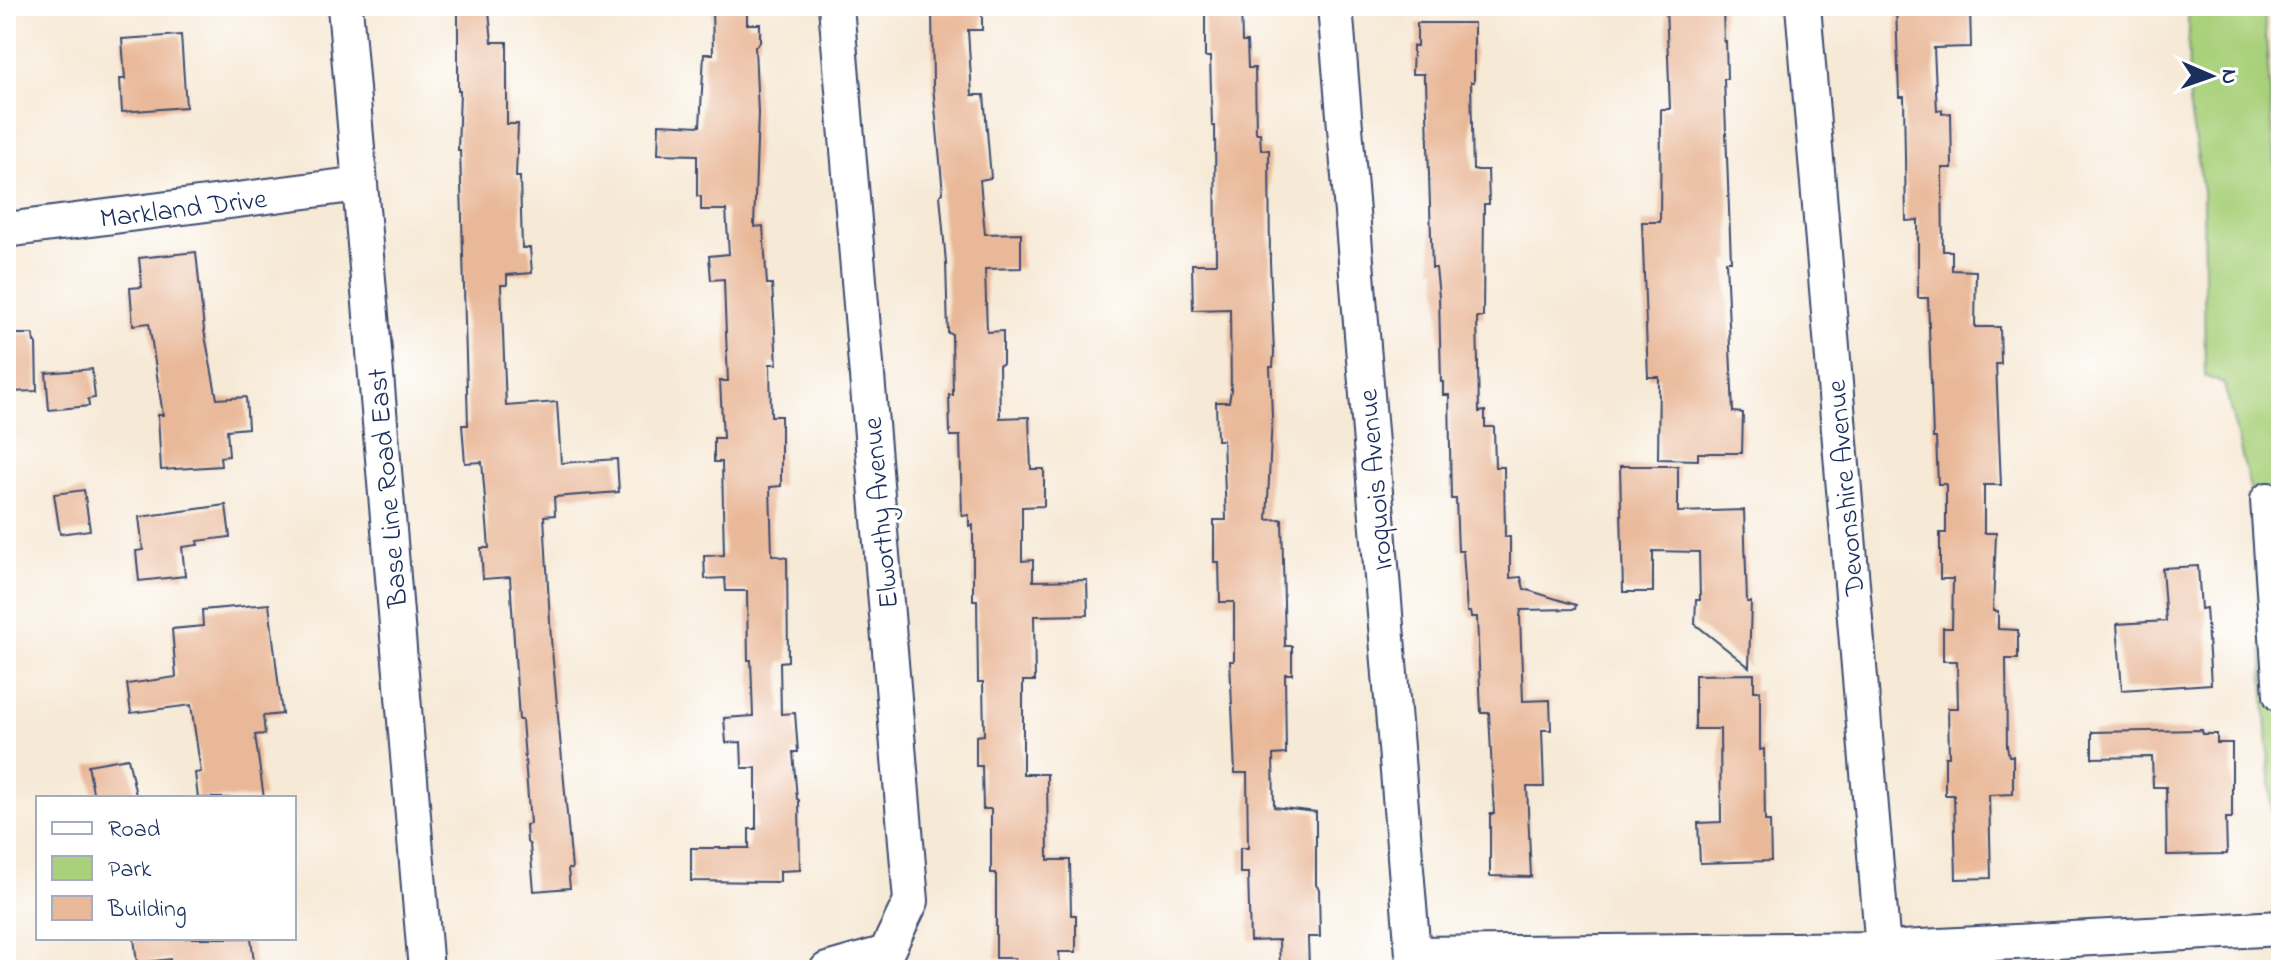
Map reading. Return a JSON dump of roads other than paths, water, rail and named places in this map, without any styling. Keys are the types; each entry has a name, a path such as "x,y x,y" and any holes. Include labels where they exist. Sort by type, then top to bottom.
{"street":[{"name":"Base Line Road East","path":"345,6 426,970"},
{"name":"Elworthy Avenue","path":"827,970 886,953 911,901 836,6"},
{"name":"Iroquois Avenue","path":"1335,6 1413,954 1886,959"},
{"name":"Devonshire Avenue","path":"1803,6 1886,959"},
{"name":"Markland Drive","path":"6,230 360,184"},
{"path":"2268,500 2281,695"},
{"path":"1886,959 2281,928"}]}
